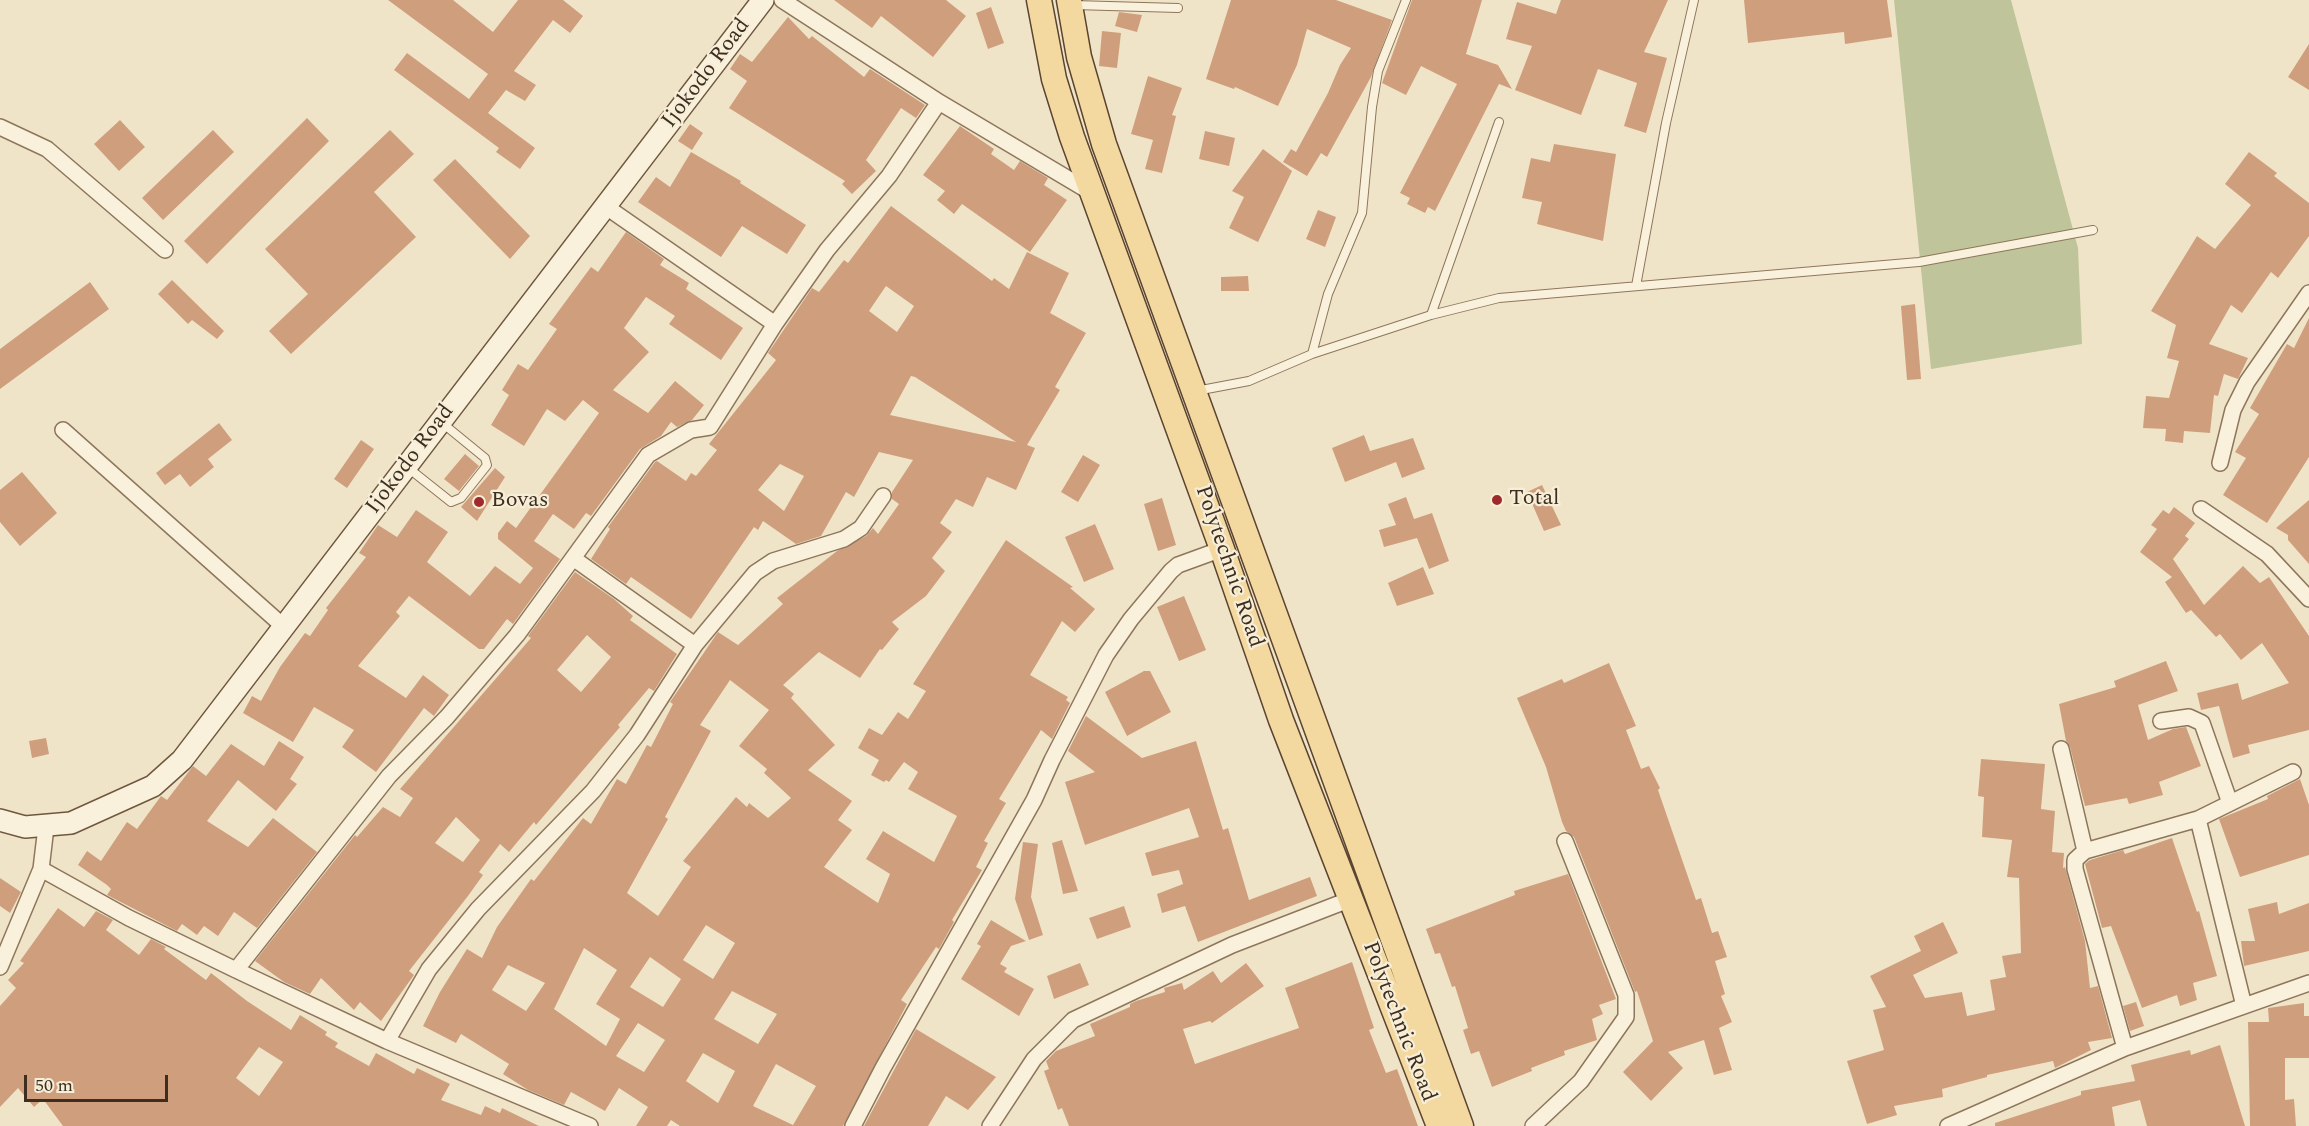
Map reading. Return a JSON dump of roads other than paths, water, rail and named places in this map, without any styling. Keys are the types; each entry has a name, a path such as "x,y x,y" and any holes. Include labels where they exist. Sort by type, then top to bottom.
{"main road":[{"name":"Ijokodo Road","path":"0,820 25,827 46,827 71,823 153,786 182,760 219,716 283,626 763,0"},
{"name":"Polytechnic Road","path":"1039,0 1054,79 1072,137 1222,549 1281,720 1439,1126"},
{"name":"Polytechnic Road","path":"1069,2 1079,57 1104,144 1192,392 1248,539 1461,1126"}],"street":[{"path":"782,0 939,102 1094,194"},
{"path":"236,970 389,776 447,717 517,635 648,455 691,430 710,427 775,324 826,250 889,176 939,102"},
{"path":"0,127 47,149 165,250"},
{"path":"605,206 775,324"},
{"path":"2220,463 2233,410 2247,382 2309,294"},
{"path":"63,430 283,626"},
{"path":"387,1041 429,969 478,909 593,791 637,735 695,645 755,573 773,561 844,539 861,528 883,496"},
{"path":"2201,509 2267,554 2309,599"},
{"path":"853,1126 883,1068 1035,800 1106,655 1131,619 1171,571 1178,565 1222,549"},
{"path":"573,558 695,645"},
{"path":"2161,721 2189,717 2202,723 2230,803"},
{"path":"2061,749 2085,851"},
{"path":"2125,1048 2074,864 2085,851 2198,819 2293,772"},
{"path":"2198,819 2244,1006"},
{"path":"0,967 41,868 46,827"},
{"path":"1533,1126 1581,1081 1626,1017 1626,995 1565,841"},
{"path":"41,868 129,918 387,1041 591,1126"},
{"path":"990,1126 1034,1059 1073,1020 1232,945 1351,899"},
{"path":"1948,1126 2125,1048 2309,983"}],"lane":[{"path":"1312,354 1328,294 1362,213 1372,107 1378,71 1406,0"},
{"path":"1636,286 1666,123 1694,0"},
{"path":"1069,2 1178,8"},
{"path":"1431,315 1499,122"},
{"path":"1192,392 1249,381 1312,354 1431,315 1499,298 1919,262 2093,230"},
{"path":"406,466 451,502 461,498 484,469 487,465 484,458 440,421"}],"place":[{"name":"Total","path":"1497,500"},
{"name":"Bovas","path":"479,502"}]}
